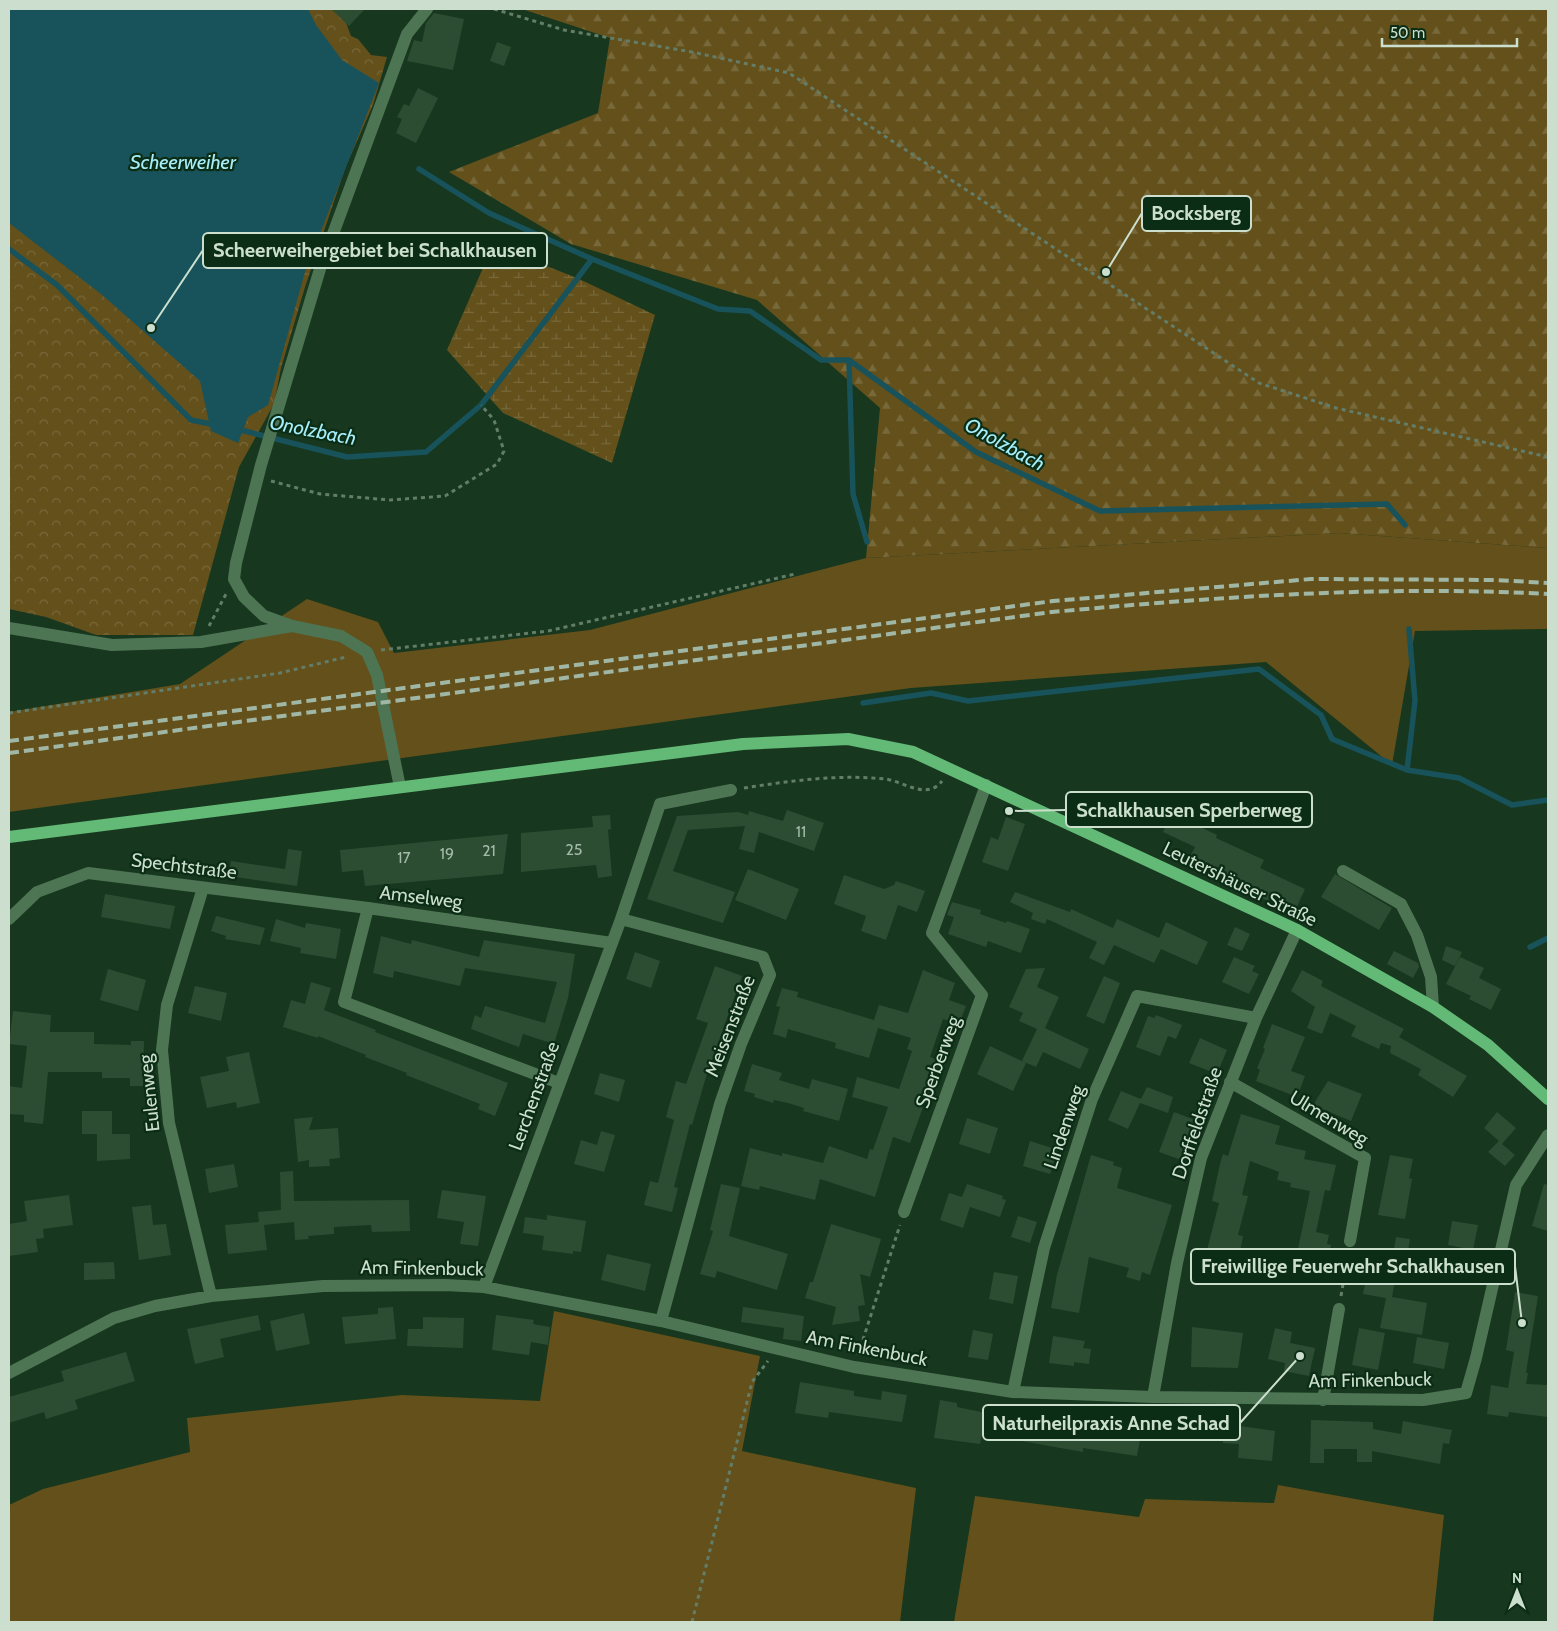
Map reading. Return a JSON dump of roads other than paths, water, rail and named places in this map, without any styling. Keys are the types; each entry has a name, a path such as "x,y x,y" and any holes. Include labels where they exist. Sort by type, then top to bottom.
{"main road":[{"name":"Leutershäuser Straße","path":"9,837 743,744 848,739 913,752 1297,930 1432,1007 1488,1045 1548,1099"}],"street":[{"path":"400,787 377,675 367,652 341,636 292,626 264,616 244,597 234,579 236,563 261,465 320,269 406,34 427,9"},
{"path":"9,628 112,645 200,642 292,626"},
{"name":"Sperberweg","path":"904,1212 982,995 932,932 986,785"},
{"path":"620,918 660,804 731,790"},
{"path":"1342,871 1401,904 1417,935 1431,977 1432,1007"},
{"name":"Spechtstraße","path":"9,919 37,892 88,873 368,908"},
{"name":"Eulenweg","path":"203,888 167,1005 162,1050 169,1122 210,1296"},
{"name":"Amselweg","path":"559,1083 344,1002 368,908 612,943"},
{"name":"Lerchenstraße","path":"484,1287 620,918"},
{"name":"Meisenstraße","path":"620,918 763,957 770,975 741,1044 720,1104 661,1321"},
{"name":"Dorffeldstraße","path":"1153,1397 1177,1263 1201,1158 1256,1018 1297,930"},
{"name":"Lindenweg","path":"1012,1392 1044,1248 1092,1099 1137,996 1256,1018"},
{"name":"Ulmenweg","path":"1230,1082 1365,1158 1350,1241"},
{"name":"Am Finkenbuck","path":"9,1373 114,1318 155,1306 210,1296 323,1286 445,1285 484,1287 661,1321 854,1367 1012,1392 1153,1397 1423,1400 1466,1393 1476,1358 1516,1185 1548,1135"},
{"path":"1323,1400 1339,1309"}],"water":[{"name":"Scheerweiher","path":"9,9 308,9 316,25 342,60 379,83 305,272 268,405 248,417 238,443 211,431 200,381 101,294 9,223"}],"waterway":[{"name":"Onolzbach","path":"419,169 489,213 592,259 718,309 750,311 821,360 849,360 976,452 1100,511 1387,504 1405,525"},
{"name":"Onolzbach","path":"9,249 57,285 191,420 216,425"},
{"name":"Onolzbach","path":"237,429 347,457 426,452 481,405 592,259"},
{"path":"849,360 853,494 867,542"},
{"name":"Onolzbach","path":"1409,629 1415,701 1407,770 1459,778 1512,805 1548,800"},
{"path":"863,703 931,693 968,701 1259,669 1321,715 1332,739 1407,770"},
{"path":"1530,947 1548,938"}],"railway":[{"path":"9,741 1053,601 1311,579 1496,580 1548,583"},
{"path":"9,753 1052,612 1300,594 1424,591 1548,594"}],"place":[{"name":"Bocksberg","path":"1106,272"},
{"name":"Scheerweihergebiet bei Schalkhausen","path":"151,328"},
{"name":"Schalkhausen Sperberweg","path":"1009,811"},
{"name":"Freiwillige Feuerwehr Schalkhausen","path":"1522,1323"},
{"name":"Naturheilpraxis Anne Schad","path":"1300,1356"}]}
